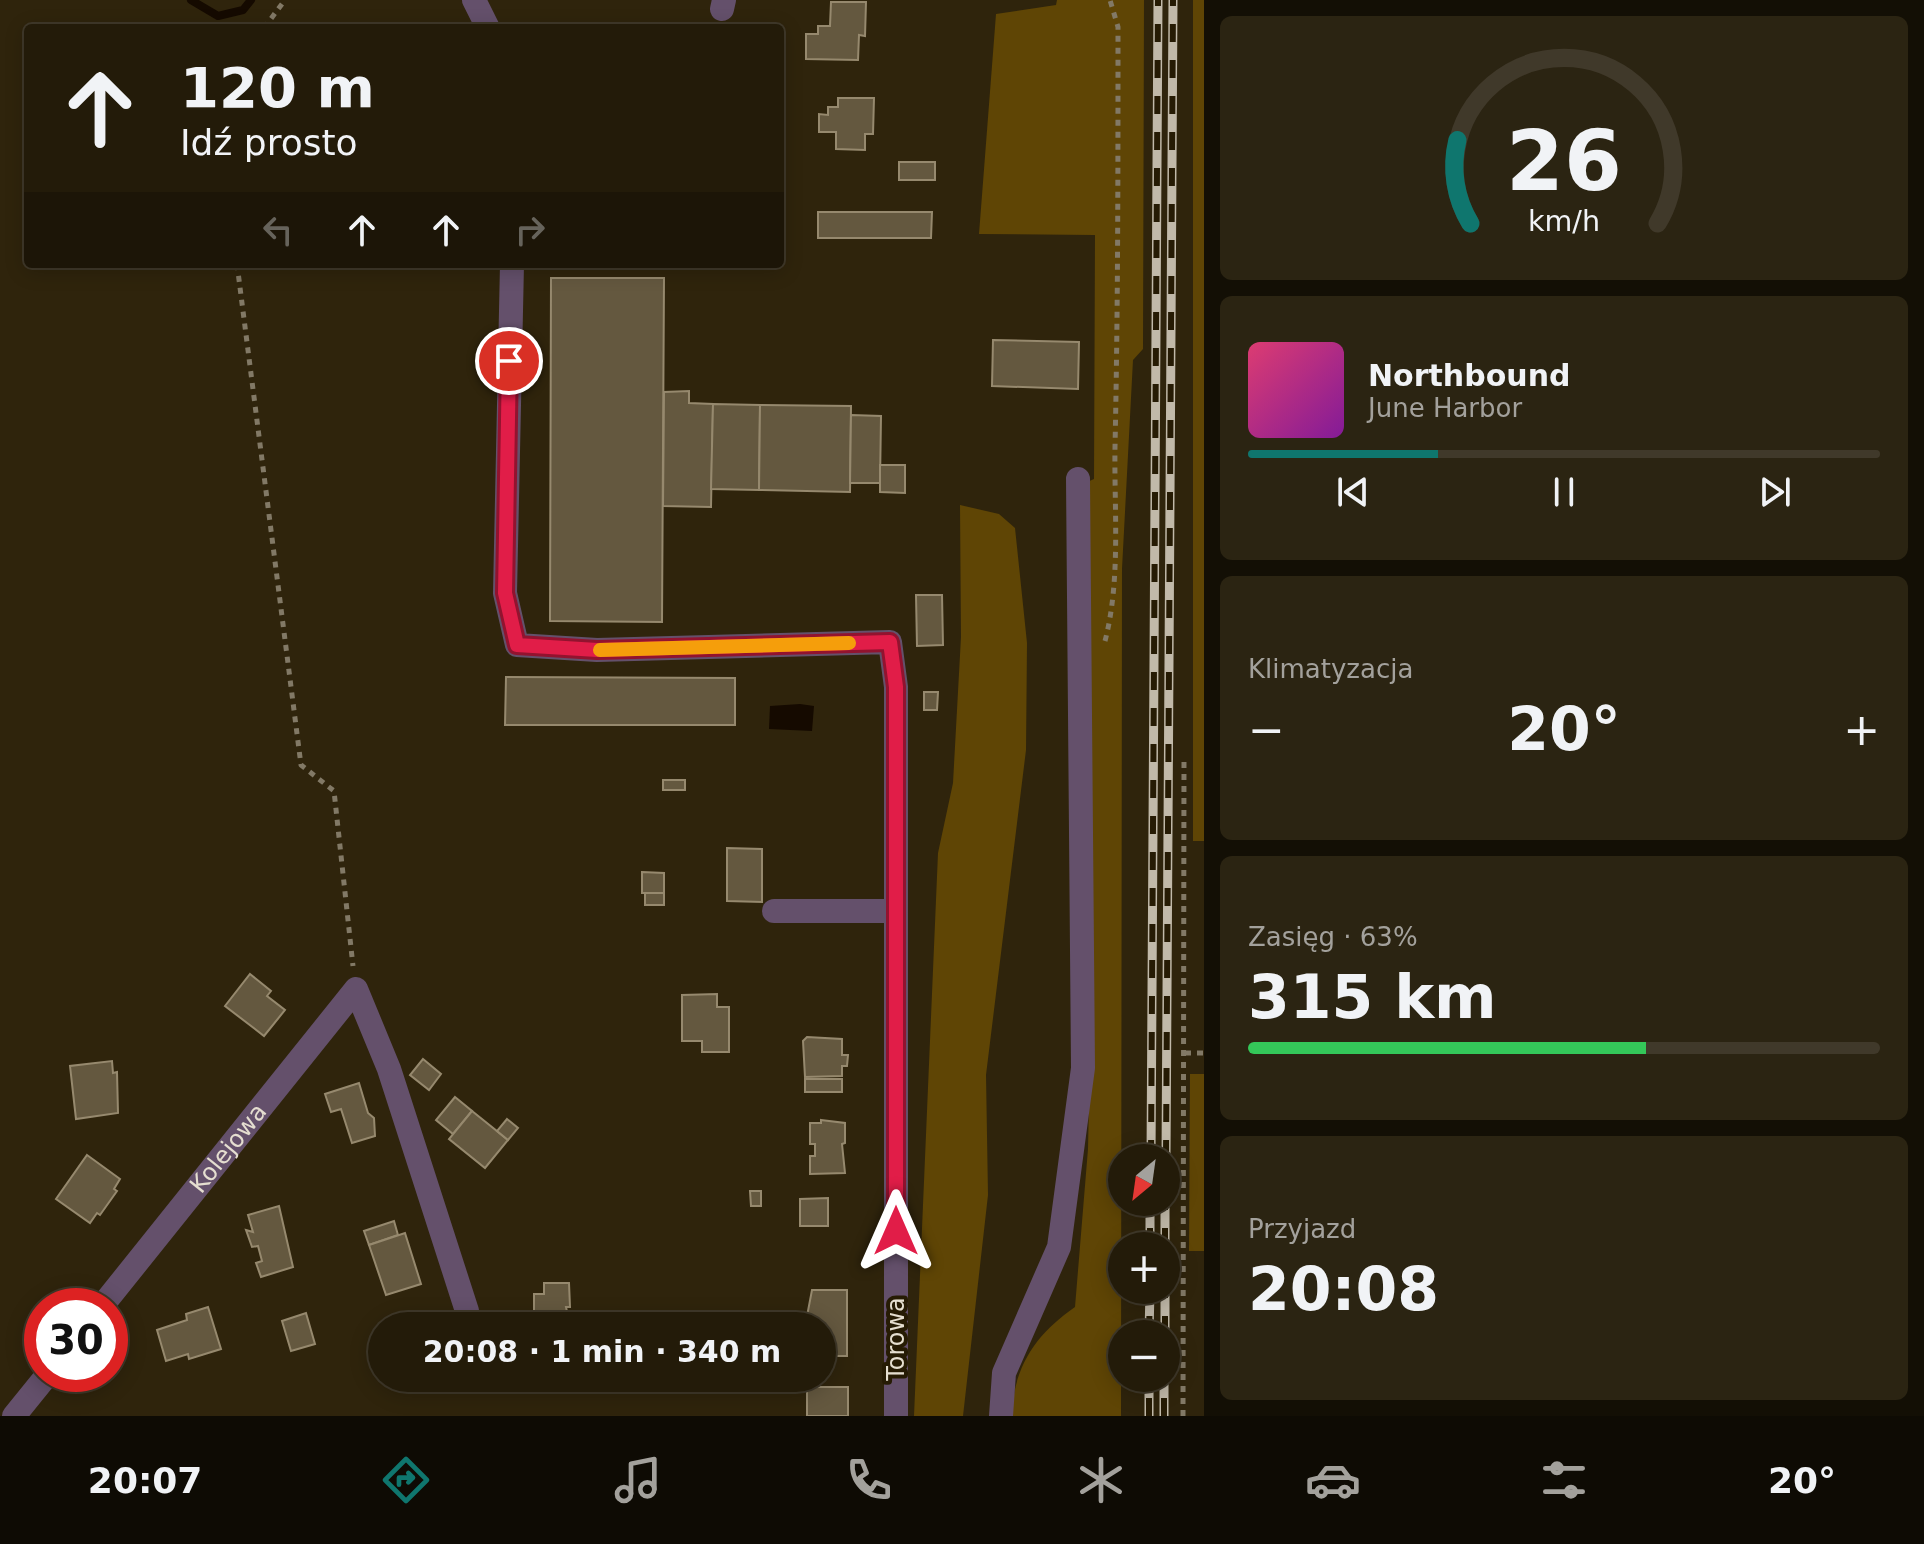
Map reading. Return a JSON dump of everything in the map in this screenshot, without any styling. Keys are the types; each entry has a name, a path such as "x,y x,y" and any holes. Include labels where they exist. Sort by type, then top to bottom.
{"street":[{"path":"474,0 486,24"},
{"name":"Torowa","path":"512,268 505,593 517,645 597,650 890,642 896,687 896,1416"},
{"path":"1001,1416 1004,1373 1059,1247 1083,1068 1078,479"},
{"path":"774,911 896,911"},
{"path":"356,989 389,1069 467,1311"},
{"name":"Kolejowa","path":"116,1288 356,989"},
{"path":"14,1416 33,1392"}],"path":[{"path":"267,24 285,0"},
{"path":"1104,645 1110,621 1113,563 1118,299 1118,27 1110,0"},
{"path":"238,268 301,765 334,791 356,989"},
{"path":"1183,1416 1184,756"},
{"path":"1185,1053 1204,1053"}],"shaded area":[{"path":"1057,0 1144,0 1143,349 1133,360 1122,569 1121,1144 1108,1144 1108,1216 1121,1216 1121,1232 1108,1232 1108,1304 1121,1304 1121,1320 1108,1320 1108,1392 1121,1392 1121,1416 1012,1416 1017,1382 1029,1353 1061,1317 1075,1307 1088,1149 1091,1007 1085,483 1094,479 1095,235 979,234 996,14 1056,5"},
{"path":"1193,0 1204,0 1204,841 1193,841"},
{"path":"960,505 999,514 1015,528 1027,643 1026,750 986,1075 988,1195 963,1416 914,1416 938,853 953,783 961,637"},
{"path":"770,706 814,706 812,731 769,729"},
{"path":"1190,1074 1204,1074 1204,1251 1189,1251"}],"building":[{"path":"831,2 866,2 865,36 859,35 858,60 806,59 806,34 818,34 818,26 830,26"},
{"path":"838,98 874,98 873,134 865,134 865,150 836,149 836,132 819,132 819,114 828,115 828,107 838,107"},
{"path":"899,162 935,162 935,180 899,180"},
{"path":"818,212 932,212 931,238 818,238"},
{"path":"551,278 664,278 662,622 550,621"},
{"path":"993,340 1079,342 1078,389 992,386"},
{"path":"689,391 689,403 713,404 711,507 663,506 664,392"},
{"path":"713,404 760,405 759,490 711,489"},
{"path":"760,405 851,406 850,492 759,490"},
{"path":"851,415 881,416 880,483 850,483"},
{"path":"880,465 905,465 905,493 880,492"},
{"path":"916,595 942,595 943,645 917,646"},
{"path":"506,677 735,678 735,725 505,725"},
{"path":"924,692 938,692 937,710 924,710"},
{"path":"663,780 685,780 685,790 663,790"},
{"path":"727,848 762,849 762,902 727,901"},
{"path":"642,872 664,873 664,893 642,893"},
{"path":"645,893 664,893 664,905 645,905"},
{"path":"250,974 271,991 267,996 285,1010 264,1036 225,1006"},
{"path":"717,994 717,1007 729,1007 729,1052 702,1052 702,1041 682,1041 682,995"},
{"path":"807,1037 842,1039 842,1055 848,1055 847,1066 842,1066 842,1076 805,1077 803,1041"},
{"path":"423,1059 441,1074 429,1090 410,1075"},
{"path":"112,1061 113,1073 117,1072 118,1113 76,1119 70,1066"},
{"path":"805,1079 842,1079 842,1092 805,1092"},
{"path":"359,1083 368,1113 374,1118 375,1136 352,1143 341,1109 331,1112 325,1094"},
{"path":"455,1097 472,1111 453,1134 436,1120"},
{"path":"472,1111 508,1140 485,1168 449,1139"},
{"path":"507,1119 518,1128 508,1140 497,1131"},
{"path":"821,1120 845,1123 845,1143 842,1144 845,1173 810,1174 810,1156 815,1156 815,1144 810,1144 810,1123 821,1123"},
{"path":"87,1155 120,1179 114,1189 117,1191 100,1215 97,1213 90,1223 56,1199"},
{"path":"750,1191 761,1191 761,1206 751,1206"},
{"path":"828,1198 828,1226 800,1226 800,1199"},
{"path":"279,1206 293,1267 261,1277 256,1263 262,1261 258,1246 252,1247 246,1230 253,1232 248,1215"},
{"path":"394,1221 398,1235 369,1245 364,1231"},
{"path":"405,1233 421,1284 386,1295 369,1245"},
{"path":"544,1283 569,1283 570,1307 566,1307 567,1312 534,1312 534,1294 544,1294"},
{"path":"812,1290 847,1290 847,1356 836,1356 836,1312 808,1312"},
{"path":"208,1307 221,1349 189,1359 188,1354 166,1361 157,1330 187,1320 186,1314"},
{"path":"306,1313 315,1344 291,1351 282,1321"},
{"path":"836,1387 848,1387 848,1416 807,1416 807,1392 836,1392"}],"waterway":[{"path":"191,0 218,16 243,10 251,0"}],"railway":[{"path":"1151,1144 1158,0"},
{"path":"1166,1144 1173,0"},
{"path":"1150,1216 1150,1232"},
{"path":"1165,1216 1165,1232"},
{"path":"1149,1320 1150,1304"},
{"path":"1165,1304 1165,1320"},
{"path":"1149,1392 1149,1416"},
{"path":"1164,1392 1164,1416"}],"slow traffic":[{"path":"600,650 849,643"}],"route":[{"path":"509,361 509,501 505,593 517,645 597,650 890,642 896,687 896,1231"}]}
